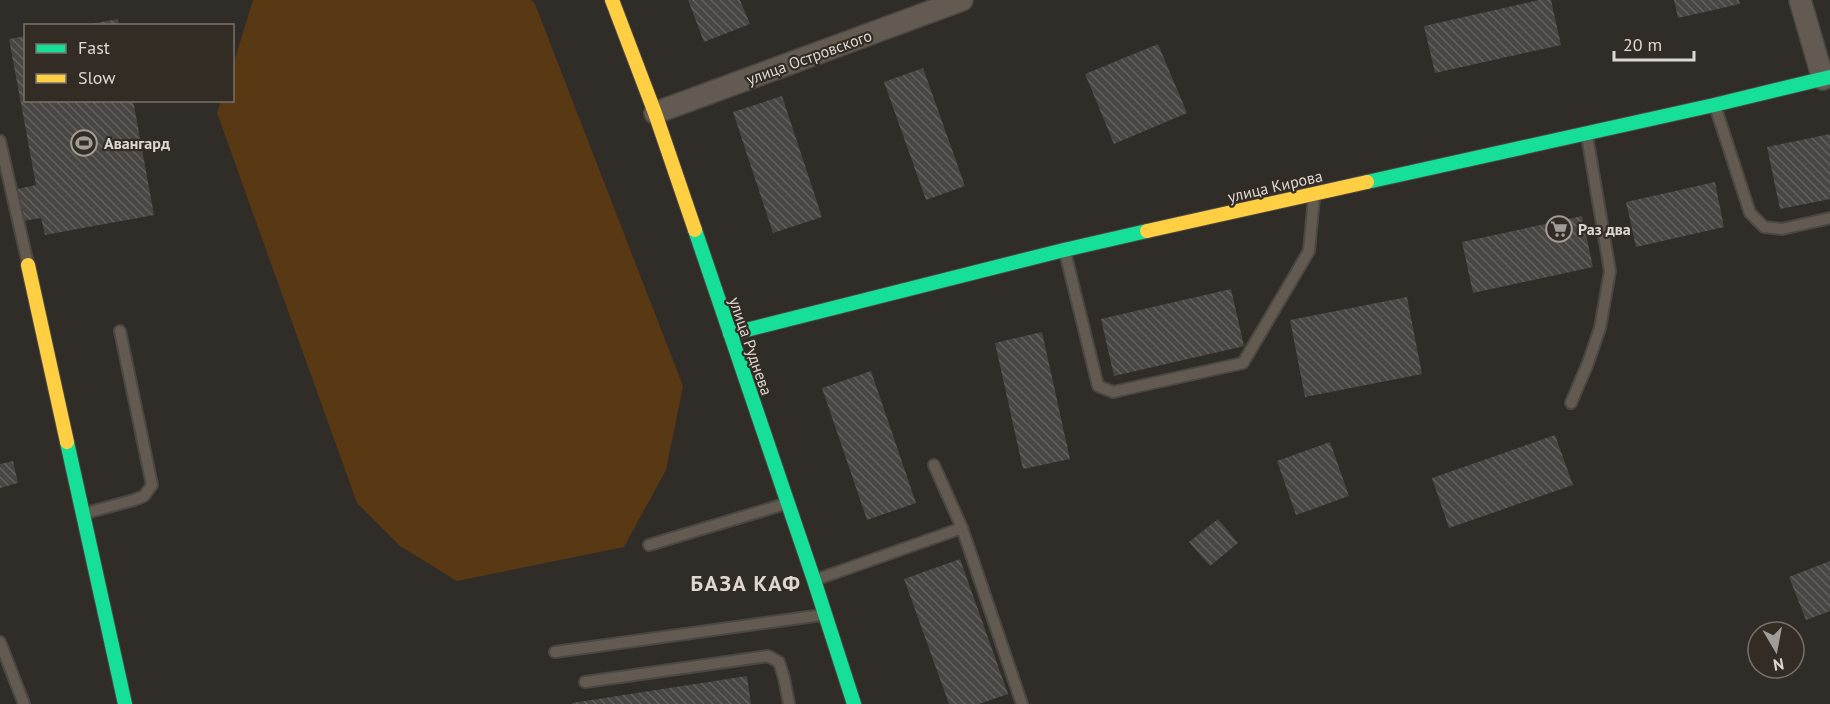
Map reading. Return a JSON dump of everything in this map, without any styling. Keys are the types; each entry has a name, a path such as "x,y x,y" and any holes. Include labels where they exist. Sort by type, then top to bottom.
{"street":[{"name":"улица Руднева","path":"612,0 655,113 788,502 854,704"},
{"name":"улица Островского","path":"655,113 962,0"},
{"path":"1800,0 1826,78"},
{"name":"улица Кирова","path":"729,334 1064,250 1587,134 1826,78"},
{"path":"28,265 125,704"}],"lane":[{"path":"1714,105 1750,213 1764,227 1782,229 1830,218"},
{"path":"1571,403 1600,328 1610,271 1587,134"},
{"path":"0,141 28,265"},
{"path":"1064,250 1098,386 1113,392 1244,363 1310,251 1314,195"},
{"path":"83,513 144,496 152,485 120,331"},
{"path":"934,465 962,528 1022,704"},
{"path":"649,545 788,502"},
{"path":"814,580 962,528"},
{"path":"555,652 825,614"},
{"path":"0,642 24,704"},
{"path":"585,682 768,656 779,662 789,704"}],"shaded area":[{"path":"253,0 531,0 535,4 683,386 666,470 624,547 457,581 400,546 357,503 217,113 221,102 234,102 234,62"}],"building":[{"path":"688,0 740,0 750,24 704,42"},
{"path":"1539,0 1551,0 1561,45 1435,73 1424,26"},
{"path":"1674,0 1739,0 1740,4 1678,18"},
{"path":"118,19 119,24 90,24"},
{"name":"Авангард","path":"24,36 24,102 133,102 154,215 45,235 41,218 23,221 17,189 36,185 9,39"},
{"path":"1158,44 1187,113 1114,144 1085,74"},
{"path":"923,68 965,186 926,200 884,82"},
{"path":"782,96 822,217 773,233 733,112"},
{"path":"1830,134 1830,199 1780,209 1767,147"},
{"path":"1715,182 1724,227 1636,247 1626,202"},
{"path":"1582,216 1593,267 1473,293 1462,242"},
{"path":"1231,289 1244,346 1114,376 1101,319"},
{"path":"1407,297 1422,374 1305,397 1290,320"},
{"path":"1042,332 1070,459 1023,469 995,343"},
{"path":"871,371 916,503 867,520 822,388"},
{"path":"1555,435 1573,485 1449,528 1432,478"},
{"path":"1330,442 1349,496 1296,515 1277,461"},
{"path":"13,461 18,483 0,488 0,464"},
{"path":"1218,519 1238,543 1210,566 1189,542"},
{"path":"960,559 1008,694 979,704 949,704 904,579"},
{"path":"1830,561 1830,611 1806,620 1789,577"},
{"path":"747,676 751,704 572,704 572,703"}],"traffic: fast":[{"path":"1367,182 1830,77"},
{"path":"695,230 854,704"},
{"path":"730,334 1147,231"},
{"path":"67,442 125,704"}],"traffic: slow":[{"path":"612,0 655,113 695,230"},
{"path":"1147,231 1367,182"},
{"path":"28,265 67,442"}],"place":[{"name":"Авангард","path":"84,143"},
{"name":"Раз два","path":"1559,229"}],"district":[{"name":"БАЗА КАФ","path":"746,583"}]}
